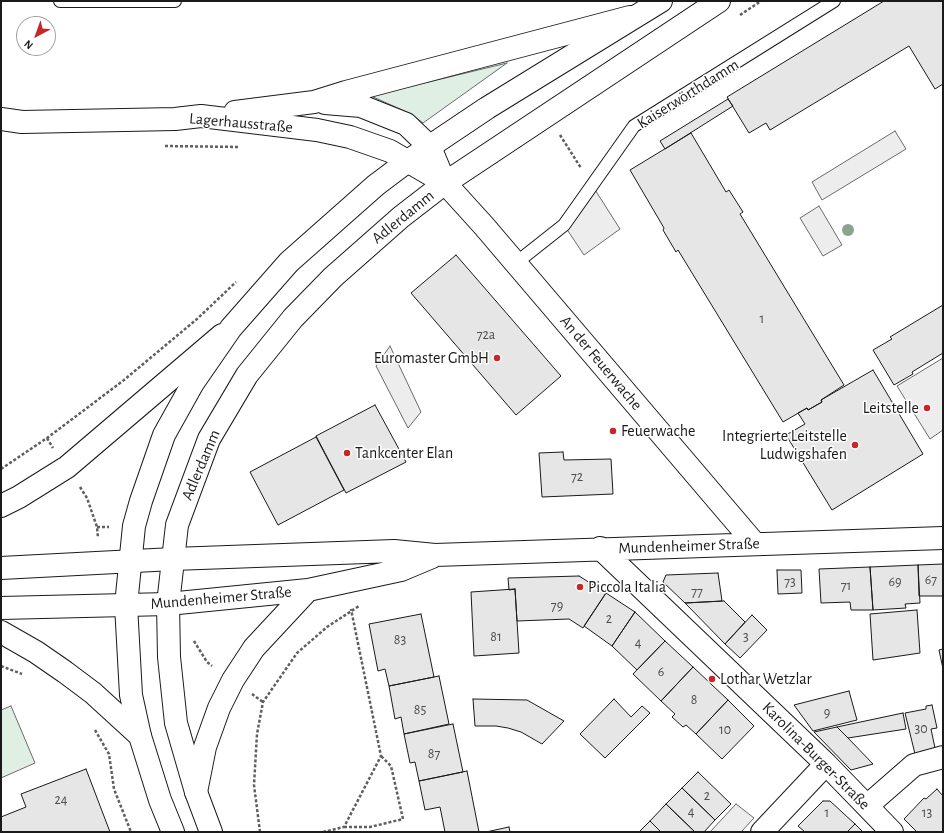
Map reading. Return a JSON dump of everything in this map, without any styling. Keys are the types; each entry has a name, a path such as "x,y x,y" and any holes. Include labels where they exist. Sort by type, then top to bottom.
{"street":[{"path":"173,832 160,800 140,736 131,695 126,605 134,526 164,436 193,383 231,328 289,262 376,185 408,161 487,108 661,1"},
{"path":"314,102 361,106 406,124 430,147 446,183 719,1"},
{"path":"201,116 314,102 346,92 637,15"},
{"name":"Lagerhausstraße","path":"1,119 22,122 175,119 201,116 317,130 350,137 390,151 446,183"},
{"name":"An der Feuerwache","path":"446,183 755,544"},
{"name":"Adlerdamm","path":"211,832 196,792 176,723 169,657 168,604 177,525 209,439 247,375 293,318 333,277 386,229 446,183"},
{"path":"1,506 19,497 67,467 231,328"},
{"name":"Mundenheimer Straße","path":"1,568 173,559 394,551 435,556 600,548 943,538"},
{"name":"Karolina-Burger-Straße","path":"600,548 826,764 892,832"},
{"name":"Mundenheimer Straße","path":"1,608 168,604 308,590 401,570 435,556"},
{"path":"196,792 205,747 219,708 233,680 254,648 308,590"},
{"path":"1,632 36,652 66,672 140,736"},
{"path":"867,806 914,765 943,757"},
{"path":"762,832 826,764"}],"lane":[{"path":"60,1 175,1"},
{"name":"Kaiserwörthdamm","path":"516,264 564,225 634,126 834,1"}],"path":[{"path":"735,18 761,1"},
{"path":"565,129 558,133 592,185"},
{"path":"164,146 243,148"},
{"path":"1,469 47,438"},
{"path":"260,832 254,785 257,734 263,702 298,653 327,627 351,610 365,603"},
{"path":"323,832 344,827 370,827 403,819 391,766 381,756 351,610"},
{"path":"92,724 109,754 114,789 131,832"},
{"path":"344,827 381,756"}],"green space":[{"path":"507,63 423,123 411,114 371,96"},
{"path":"11,706 35,763 1,778 1,710"}],"shaded area":[{"path":"895,131 906,149 822,200 812,182"},
{"path":"592,185 620,229 584,255 564,225"},
{"path":"819,206 842,245 823,256 800,218"},
{"path":"390,346 421,412 408,428 376,366"},
{"name":"Leitstelle","path":"943,358 943,430 930,439 897,386"},
{"path":"736,804 754,818 741,832 710,832"}],"building":[{"path":"884,1 943,1 943,84 935,89 909,46 770,130 766,123 749,133 727,97"},
{"path":"728,99 733,106 665,149 660,141"},
{"path":"691,133 726,192 729,190 743,212 740,214 844,385 821,400 822,402 808,410 807,408 783,422 678,250 676,252 663,230 664,228 630,170"},
{"path":"456,255 561,376 516,415 411,293"},
{"path":"943,305 943,353 894,385 873,350 892,339 890,337"},
{"name":"Integrierte Leitstelle Ludwigshafen","path":"873,370 923,454 832,510 786,435 805,424 798,413 807,408 808,410 822,402 821,400"},
{"path":"375,405 406,462 346,493 316,436"},
{"path":"316,437 344,490 278,525 250,472"},
{"path":"563,452 564,460 611,459 613,494 542,497 539,453"},
{"path":"943,564 943,596 919,596 918,565"},
{"path":"918,565 920,603 905,604 906,608 873,610 870,567"},
{"path":"870,567 873,610 851,610 850,602 821,603 819,569"},
{"path":"777,570 801,570 802,593 778,594"},
{"path":"718,573 722,601 685,603 663,582 666,575"},
{"path":"579,576 606,593 583,628 569,619 517,621 515,589 509,590 508,578"},
{"path":"515,589 519,653 474,656 471,592"},
{"path":"606,593 635,612 612,646 584,626"},
{"path":"724,601 745,622 725,644 685,603"},
{"path":"917,610 920,653 873,660 870,614"},
{"path":"635,612 665,641 637,670 612,646"},
{"path":"421,614 434,677 389,686 385,669 378,671 369,624"},
{"path":"752,615 767,630 740,658 725,644"},
{"path":"665,641 693,667 661,701 633,674"},
{"path":"943,649 943,669 939,650"},
{"path":"693,667 728,700 696,734 686,725 683,727 672,717 675,714 661,701"},
{"path":"439,676 449,724 404,734 401,717 395,719 389,686"},
{"path":"849,691 857,720 813,731 794,705"},
{"path":"473,699 527,700 564,721 542,744 521,732 508,728 496,726 475,726"},
{"path":"614,699 631,717 642,706 650,713 605,758 580,734"},
{"path":"728,700 754,726 722,759 696,734"},
{"path":"932,705 937,728 931,729 935,748 915,754 905,713 926,709 926,706"},
{"path":"903,713 906,729 848,738 837,727"},
{"path":"453,724 463,772 419,781 415,762 410,763 404,734"},
{"path":"837,727 873,764 851,770 814,732"},
{"path":"86,769 110,832 1,832 1,817 26,807 21,794"},
{"path":"467,771 479,832 445,832 440,807 425,810 419,781"},
{"path":"698,772 731,804 715,820 682,788"},
{"path":"682,788 715,820 704,832 695,832 666,804"},
{"path":"937,789 943,796 943,832 917,832 904,819 924,798 926,799"},
{"path":"823,801 830,801 855,824 847,832 805,832 798,826"},
{"path":"666,804 695,832 661,832 650,821"},
{"path":"650,821 661,832 639,832"},
{"path":"855,824 863,832 847,832"},
{"path":"509,827 510,832 486,832"}],"place":[{"name":"Euromaster GmbH","path":"497,358"},
{"name":"Leitstelle","path":"927,408"},
{"name":"Feuerwache","path":"613,431"},
{"name":"Integrierte Leitstelle Ludwigshafen","path":"855,445"},
{"name":"Tankcenter Elan","path":"347,453"},
{"name":"Piccola Italia","path":"580,587"},
{"name":"Lothar Wetzlar","path":"712,679"}]}
